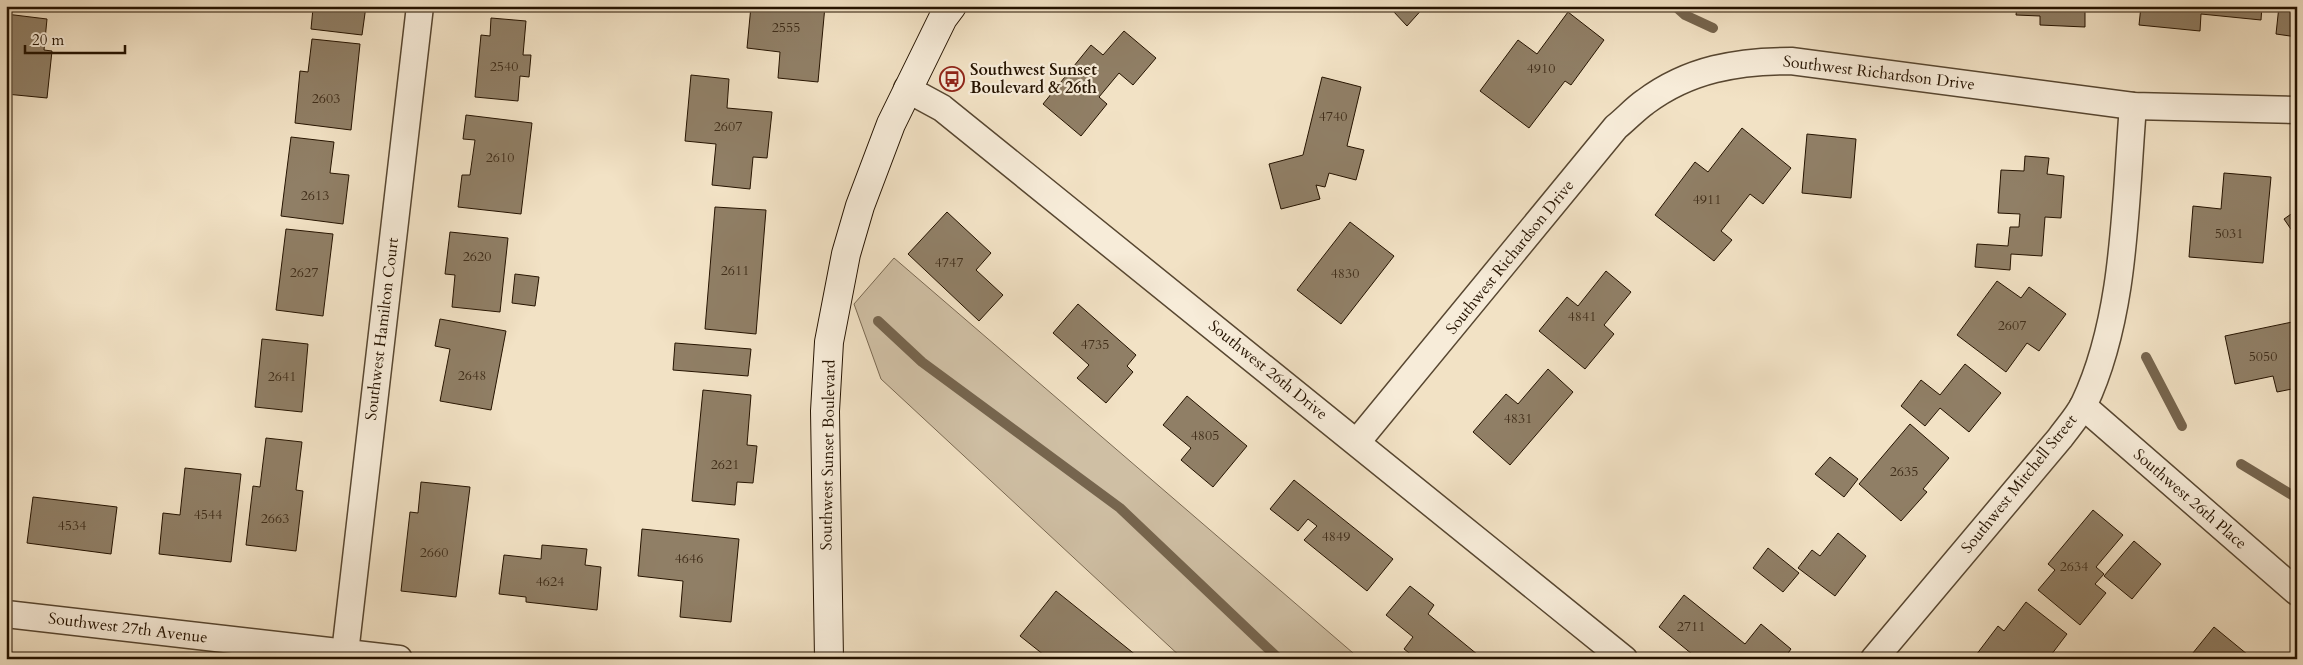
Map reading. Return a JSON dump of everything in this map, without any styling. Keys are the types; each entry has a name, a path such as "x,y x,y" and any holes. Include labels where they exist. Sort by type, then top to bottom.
{"street":[{"name":"Southwest Hamilton Court","path":"345,653 420,6"},
{"name":"Southwest Sunset Boulevard","path":"829,659 825,412 829,342 846,254 860,206 891,124 907,89 943,18 952,6"},
{"name":"Southwest Richardson Drive","path":"1357,442 1616,127 1646,101 1678,82 1715,68 1753,61 1791,61 2133,106 2297,110"},
{"name":"Southwest 26th Drive","path":"907,89 942,108 1624,659"},
{"name":"Southwest Mitchell Street","path":"1874,659 2060,438 2083,406 2107,344 2115,299 2133,106"},
{"name":"Southwest 26th Place","path":"2083,406 2297,592"},
{"name":"Southwest 27th Avenue","path":"6,614 398,659"}],"shaded area":[{"path":"894,258 1360,659 1183,659 881,379 854,304"}],"building":[{"path":"296,6 366,6 362,35 311,29 313,8"},
{"path":"751,6 825,6 818,82 778,78 780,52 747,48"},
{"path":"1397,6 1425,6 1407,26 1393,11"},
{"path":"1913,6 1953,6 1952,10"},
{"path":"2017,6 2085,6 2085,27 2040,25 2040,16 2016,15"},
{"path":"2141,6 2262,6 2261,20 2201,14 2200,31 2139,25"},
{"path":"2279,6 2297,6 2297,37 2276,34"},
{"path":"1568,12 1604,40 1571,85 1565,81 1529,128 1480,91 1518,40 1537,54"},
{"path":"6,14 47,19 44,50 52,51 47,98 6,94"},
{"path":"491,18 526,21 523,55 531,55 529,77 520,76 518,101 475,97 481,35 490,36"},
{"path":"1124,31 1156,58 1133,85 1119,73 1099,97 1107,104 1081,136 1043,104 1091,45 1103,55"},
{"path":"312,39 360,44 351,130 295,123 300,71 308,72"},
{"path":"691,75 729,79 727,108 772,112 767,158 753,157 750,189 712,185 716,144 685,141"},
{"path":"1322,77 1361,87 1347,146 1364,150 1356,180 1329,173 1325,187 1316,185 1320,199 1281,209 1269,164 1303,155"},
{"path":"466,115 532,123 521,214 458,207 462,175 470,175 475,140 463,139"},
{"path":"1742,128 1791,168 1763,204 1750,194 1721,231 1732,240 1714,261 1655,215 1695,162 1708,172"},
{"path":"1807,134 1856,139 1851,198 1802,193"},
{"path":"291,137 334,142 330,173 349,175 343,224 281,216"},
{"path":"2025,156 2049,158 2047,174 2064,176 2061,218 2045,217 2042,256 2011,254 2010,270 1975,267 1977,244 2008,246 2010,227 2019,227 2020,214 1998,213 2001,170 2024,171"},
{"path":"2224,173 2271,177 2263,263 2189,257 2193,206 2221,209"},
{"path":"715,207 766,210 756,334 705,329"},
{"path":"2297,210 2297,238 2284,219"},
{"path":"947,212 991,253 976,270 1003,295 979,321 908,254"},
{"path":"1350,222 1394,256 1341,324 1297,290"},
{"path":"286,229 333,234 323,316 276,310"},
{"path":"450,232 508,238 500,312 452,307 455,275 445,274"},
{"path":"1606,271 1631,292 1604,325 1614,334 1585,369 1539,331 1567,297 1578,306"},
{"path":"515,274 539,277 535,306 512,303"},
{"path":"1997,281 2021,298 2029,287 2066,314 2039,351 2027,343 2006,372 1957,335"},
{"path":"1078,304 1136,355 1127,366 1133,372 1106,403 1077,378 1089,365 1053,333"},
{"path":"440,319 506,331 491,410 440,401 450,349 435,346"},
{"path":"2297,321 2297,388 2277,392 2273,376 2235,384 2225,336"},
{"path":"262,339 308,344 302,412 255,407"},
{"path":"675,343 751,349 748,376 673,370"},
{"path":"1965,364 2001,393 1969,432 1940,408 1925,426 1901,406 1921,380 1940,395"},
{"path":"1548,369 1573,392 1510,465 1473,432 1506,394 1518,404"},
{"path":"703,390 751,395 747,445 757,446 753,483 737,482 735,505 692,501"},
{"path":"1187,396 1247,446 1213,487 1181,460 1191,448 1163,425"},
{"path":"1910,424 1949,458 1923,489 1927,492 1901,521 1859,484"},
{"path":"266,438 302,442 296,490 303,491 296,551 246,545 253,486 260,487"},
{"path":"1830,457 1858,479 1844,497 1815,474"},
{"path":"185,468 241,474 231,562 159,554 163,513 180,515"},
{"path":"1294,480 1393,559 1367,591 1304,540 1317,526 1308,519 1298,531 1270,509"},
{"path":"421,482 470,487 456,597 401,591 410,512 418,513"},
{"path":"33,497 117,507 111,554 27,543"},
{"path":"2093,510 2123,535 2096,567 2104,574 2095,584 2106,593 2080,625 2038,590 2055,570 2048,564"},
{"path":"642,529 739,539 731,622 680,617 683,581 638,576"},
{"path":"1838,533 1866,556 1835,596 1798,568 1812,550 1820,556"},
{"path":"2134,541 2161,564 2132,599 2104,576"},
{"path":"542,545 587,549 585,565 601,567 597,610 526,602 526,597 499,594 504,555 541,559"},
{"path":"1768,548 1799,573 1783,592 1753,568"},
{"path":"1410,586 1434,605 1428,614 1483,659 1417,659 1404,649 1413,637 1386,615"},
{"path":"1056,591 1137,656 1134,659 1049,659 1020,636"},
{"path":"1684,595 1745,644 1761,624 1791,649 1784,659 1698,659 1659,627"},
{"path":"2026,602 2067,634 2048,659 1973,659 1998,626 2004,631"},
{"path":"2214,627 2253,659 2188,659"}],"waterway":[{"path":"1675,6 1685,15 1713,28"},
{"path":"878,321 922,362 1120,508 1279,659"},
{"path":"2146,357 2182,426"},
{"path":"2241,464 2297,498"}],"place":[{"name":"Southwest Sunset Boulevard & 26th","path":"952,79"}]}
